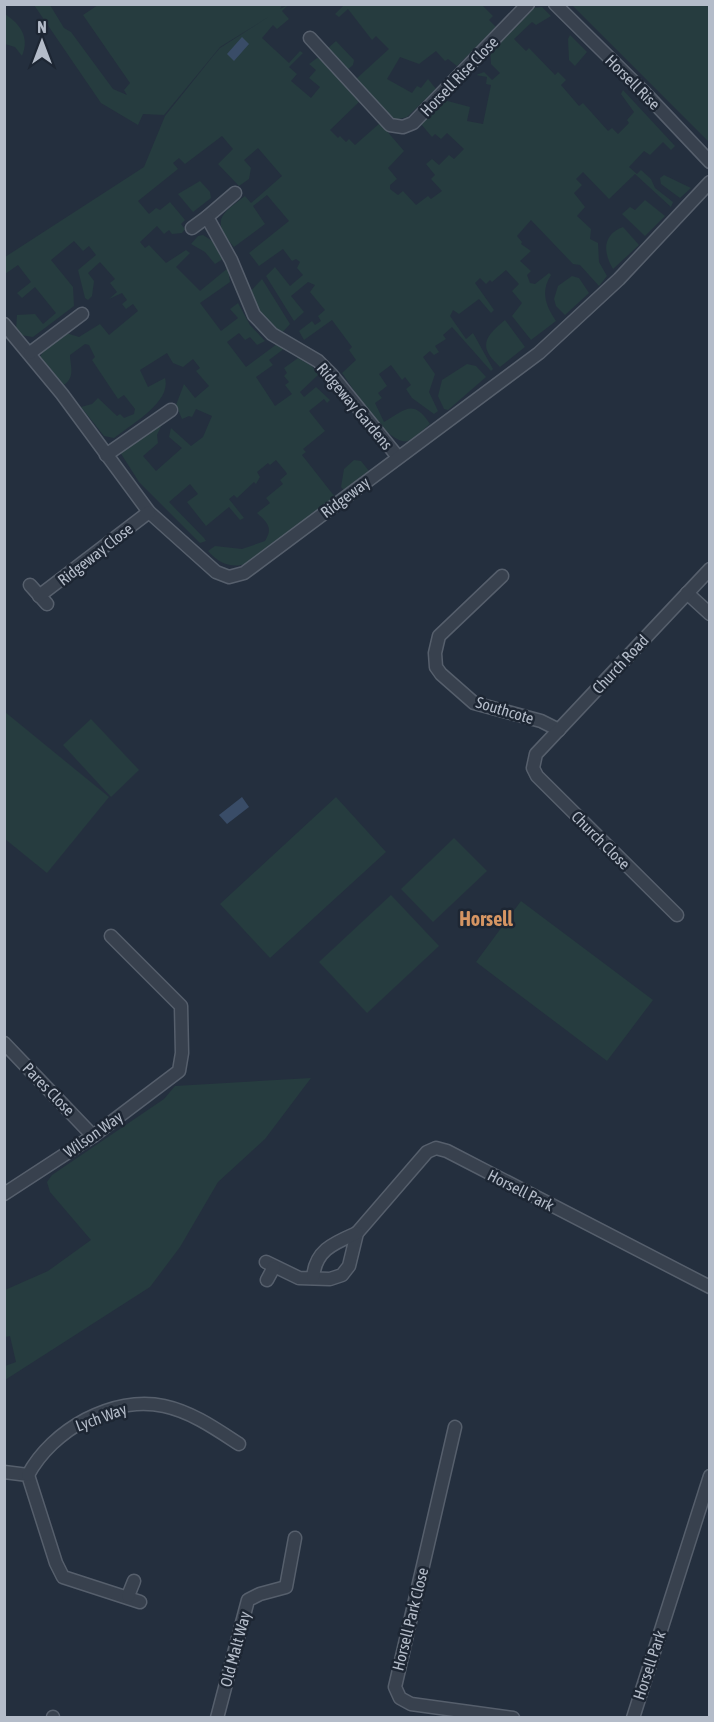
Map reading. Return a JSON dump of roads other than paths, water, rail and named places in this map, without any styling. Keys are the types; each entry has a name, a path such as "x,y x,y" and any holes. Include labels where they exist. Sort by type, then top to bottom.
{"street":[{"name":"Horsell Rise Close","path":"310,38 390,125 403,127 413,123 528,4"},
{"name":"Horsell Rise","path":"555,4 643,91 710,162"},
{"name":"Ridgeway","path":"4,324 30,353 149,512 216,572 234,577 244,573 398,457 506,380 568,328 619,279 710,182"},
{"path":"192,228 235,193"},
{"name":"Ridgeway Gardens","path":"207,217 231,260 255,315 272,334 318,361 332,374 398,457"},
{"path":"30,353 82,314"},
{"path":"106,455 171,410"},
{"name":"Ridgeway Close","path":"30,585 43,600 149,512"},
{"name":"Church Road","path":"533,761 536,754 710,569"},
{"name":"Southcote","path":"486,572 498,580 439,636 431,668 474,703 541,721 560,730"},
{"path":"687,593 710,614"},
{"name":"Church Close","path":"533,761 533,768 537,776 670,912"},
{"name":"Wilson Way","path":"4,1194 93,1136 179,1071 182,1053 181,1006 111,936"},
{"name":"Pares Close","path":"4,1043 93,1136"},
{"name":"Horsell Park","path":"313,1278 317,1257 325,1249 357,1233 428,1152 441,1149 710,1287"},
{"name":"Horsell Park","path":"267,1280 270,1265 291,1276 330,1279 342,1275 349,1266 357,1233"},
{"name":"Lych Way","path":"28,1475 48,1448 68,1429 124,1407 152,1404 176,1409 222,1439 238,1444"},
{"name":"Horsell Park Close","path":"455,1427 395,1687 400,1698 411,1704 513,1718"},
{"path":"4,1472 28,1475 56,1563 63,1577 128,1596 140,1602"},
{"name":"Horsell Park","path":"633,1718 710,1476"},
{"name":"Old Malt Way","path":"217,1718 248,1600 260,1593 286,1587 295,1538"},
{"path":"128,1596 134,1581"}],"water":[{"path":"242,37 249,44 234,61 227,54"},
{"path":"242,797 249,807 227,824 219,815"}],"district":[{"name":"Horsell","path":"486,918"}]}
